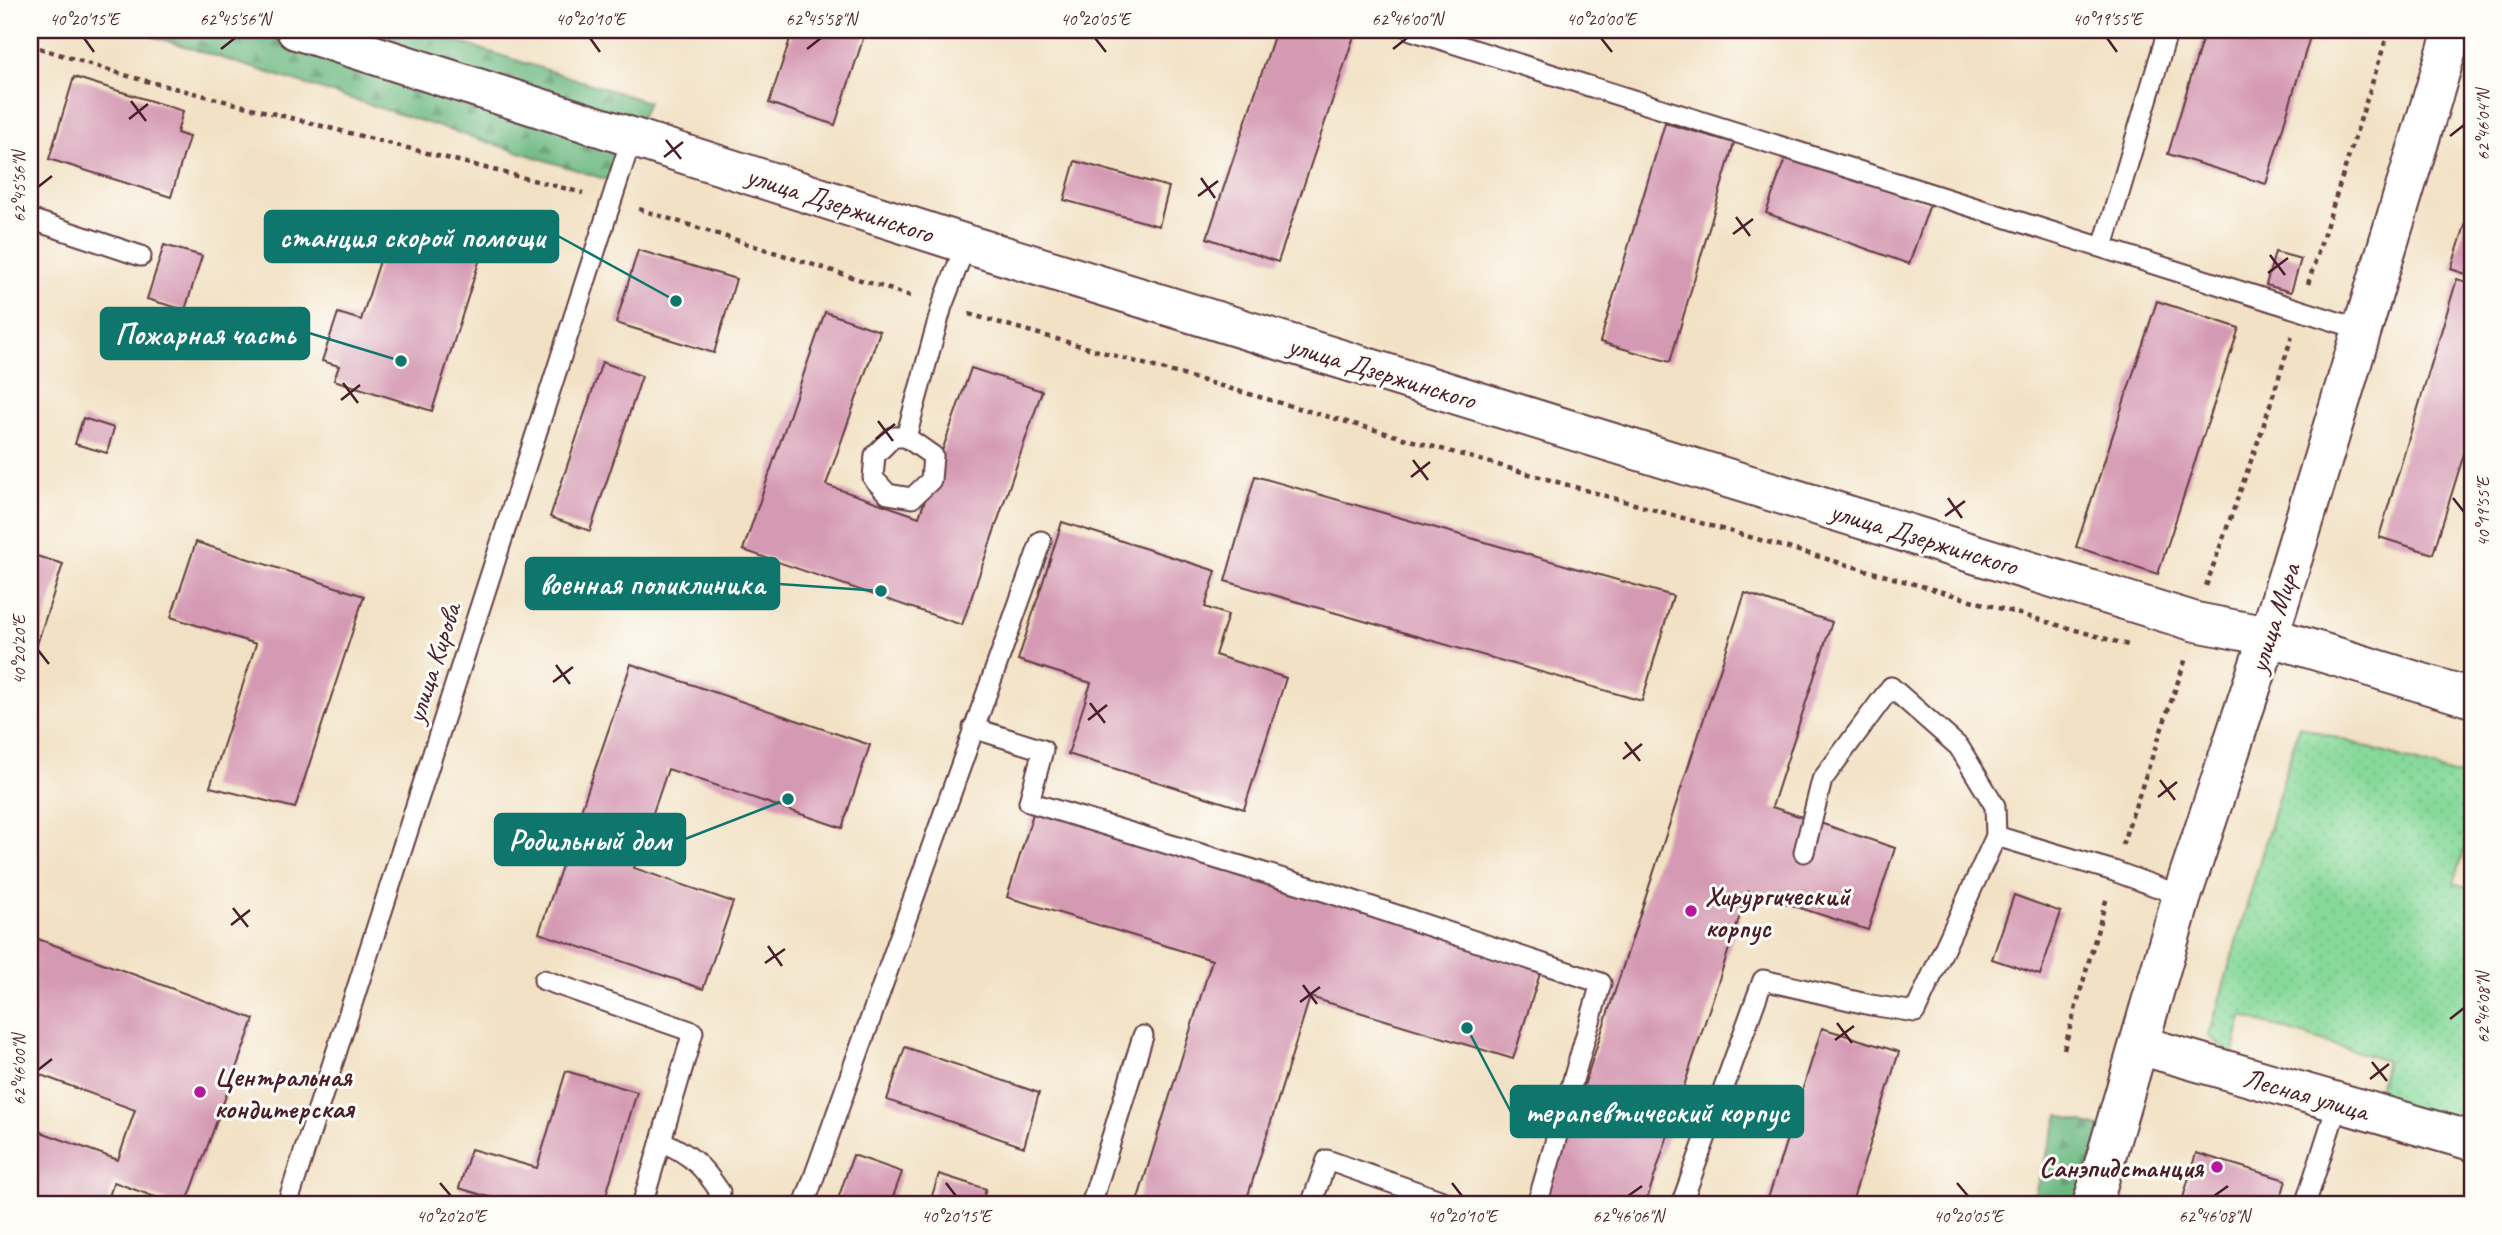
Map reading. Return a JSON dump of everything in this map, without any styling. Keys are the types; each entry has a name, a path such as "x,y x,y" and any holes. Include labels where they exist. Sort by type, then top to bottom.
{"street":[{"name":"улица Дзержинского","path":"296,30 965,244 2196,622 2268,636 2471,692"},
{"name":"улица Мира","path":"2092,1205 2182,896 2268,636 2453,30"},
{"name":"Лесная улица","path":"2139,1045 2472,1141"}],"lane":[{"path":"1411,30 2362,330"},
{"path":"2104,247 2168,30"},
{"name":"улица Кирова","path":"287,1205 632,137"},
{"path":"30,219 141,256"},
{"path":"906,437 942,306 965,244"},
{"path":"804,1205 1041,541"},
{"path":"1681,1205 1763,980 1871,1005 1915,1012 1996,836 1995,806 1959,747 1891,687 1822,780 1804,852"},
{"path":"973,728 1043,750 1029,802 1330,893 1601,983 1537,1205"},
{"path":"1996,836 2114,871 2182,896"},
{"path":"544,980 693,1032 642,1205"},
{"path":"1091,1205 1143,1036"},
{"path":"2305,1205 2339,1103"},
{"path":"661,1141 682,1150 705,1168 720,1192 716,1205"},
{"path":"1311,1205 1327,1160 1454,1205"}],"path":[{"path":"30,46 131,77 611,200 942,306 2132,646"}],"green space":[{"path":"133,30 421,30 648,102 632,137 620,184"},
{"path":"2299,726 2472,780 2472,825 2454,883 2472,889 2472,1132 2375,1104 2386,1061 2242,1016 2233,1056 2209,1036"},
{"path":"2059,1115 2102,1128 2078,1205 2031,1205"}],"building":[{"path":"793,30 866,30 835,125 769,103"},
{"path":"1276,30 1356,30 1278,262 1207,238"},
{"path":"2205,30 2312,30 2266,184 2168,154"},
{"path":"74,77 183,111 177,133 189,137 171,197 49,159"},
{"path":"1665,123 1734,143 1670,362 1600,342"},
{"path":"1787,153 1930,204 1909,264 1766,213"},
{"path":"1075,161 1169,187 1159,226 1064,200"},
{"path":"2472,204 2472,276 2451,269"},
{"path":"447,234 484,246 432,411 334,380 339,366 322,361 338,313 361,320 385,245 413,254 419,235 444,243"},
{"path":"164,245 202,256 185,310 147,299"},
{"path":"638,250 736,279 714,353 616,323"},
{"path":"2275,252 2301,259 2291,292 2266,285"},
{"path":"2457,279 2472,284 2472,428 2433,554 2379,537"},
{"path":"2157,301 2239,328 2158,574 2076,547"},
{"path":"253,307 275,315 264,345 242,337"},
{"path":"825,312 880,331 826,485 919,517 971,368 1042,391 962,625 743,550"},
{"path":"602,362 642,376 590,531 550,517"},
{"path":"83,418 114,428 107,453 75,444"},
{"path":"1255,476 1673,596 1642,701 1225,581"},
{"path":"1062,522 1216,571 1205,607 1228,615 1215,655 1286,678 1244,809 1068,754 1091,683 1018,660"},
{"path":"196,542 364,596 295,808 210,787 256,644 171,617"},
{"path":"30,554 63,564 30,666"},
{"name":"Хирургический корпус","path":"1745,593 1832,622 1772,807 1895,848 1868,930 1748,891 1645,1205 1545,1205"},
{"path":"631,664 870,745 842,828 668,769 634,868 733,902 703,989 539,933"},
{"path":"1036,804 1544,961 1513,1059 1310,997 1245,1205 1136,1205 1212,960 1007,897"},
{"path":"2014,895 2061,912 2040,975 1992,959"},
{"path":"30,936 254,1019 186,1205 177,1205 114,1182 106,1205 30,1205 30,1128 118,1160 135,1110 30,1071"},
{"path":"1822,1028 1899,1052 1851,1205 1766,1205"},
{"path":"905,1047 1039,1093 1024,1147 887,1100"},
{"path":"566,1071 637,1092 603,1205 515,1205 459,1188 471,1149 537,1168"},
{"name":"Санэпидстанция","path":"2196,1153 2286,1180 2279,1205 2181,1205"},
{"path":"853,1155 902,1172 890,1205 836,1205"},
{"path":"939,1174 986,1189 981,1205 929,1205"}],"place":[{"name":"станция скорой помощи","path":"676,301"},
{"name":"Пожарная часть","path":"401,361"},
{"name":"военная поликлиника","path":"881,591"},
{"name":"Родильный дом","path":"788,799"},
{"name":"Хирургический корпус","path":"1691,911"},
{"name":"терапевтический корпус","path":"1467,1028"},
{"name":"Центральная кондитерская","path":"200,1092"},
{"name":"Санэпидстанция","path":"2217,1167"}]}
